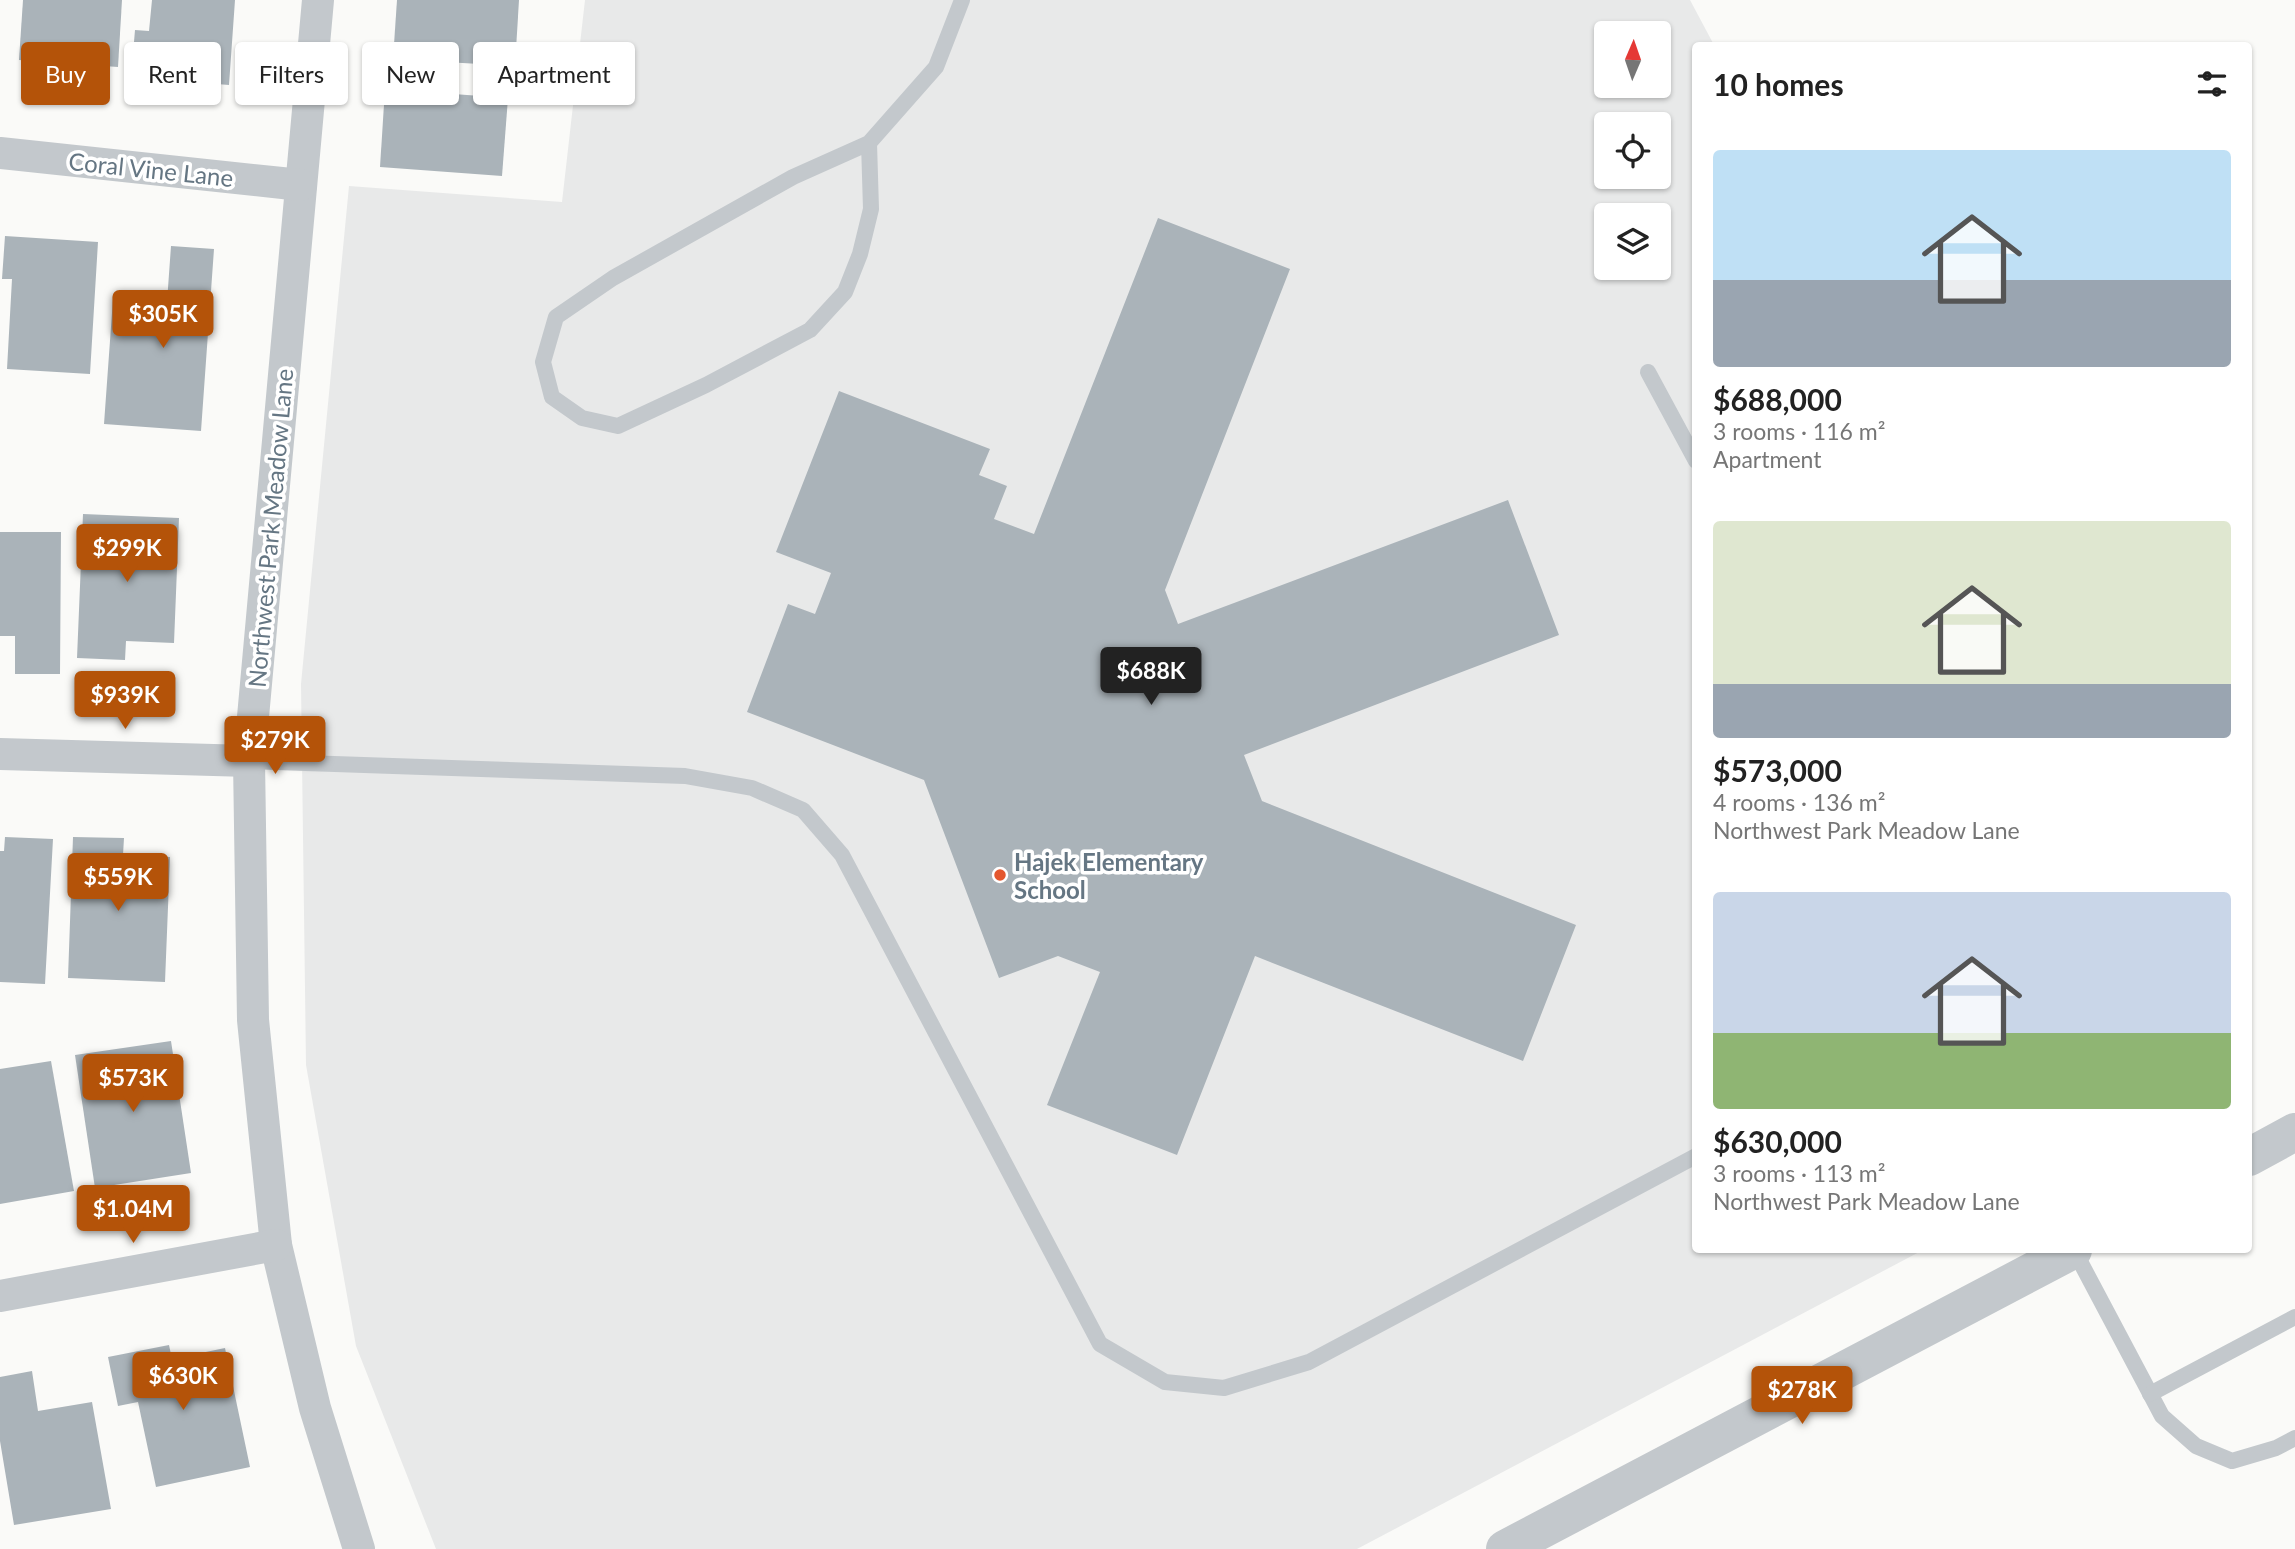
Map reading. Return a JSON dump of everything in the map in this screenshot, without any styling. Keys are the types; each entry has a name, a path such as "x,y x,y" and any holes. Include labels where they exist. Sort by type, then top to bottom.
{"street":[{"name":"Northwest Park Meadow Lane","path":"318,0 249,761 253,1020 276,1245 315,1408 359,1549"},
{"name":"Coral Vine Lane","path":"0,153 302,185"},
{"path":"0,754 249,761"},
{"path":"2252,1155 2295,1132"},
{"path":"0,1296 276,1245"},
{"path":"1504,1549 2067,1253"}],"lane":[{"path":"869,144 871,209 860,254 845,292 810,330 706,385 618,426 582,418 552,397 543,362 556,317 613,278 781,184 869,144 936,67 962,0"},
{"path":"1648,372 1692,454"},
{"path":"249,761 685,776 752,788 803,810 842,855 1100,1344 1165,1382 1224,1388 1309,1362 1692,1159"},
{"path":"2075,1253 2162,1416 2196,1446 2232,1461 2276,1448 2295,1438"},
{"path":"2150,1394 2295,1317"}],"shaded area":[{"name":"Hajek Elementary School","path":"585,0 1690,0 1712,42 1692,42 1692,1253 1917,1253 1357,1549 436,1549 356,1346 306,1065 301,684 349,186 562,202 573,105 635,105 635,42 580,42"}],"building":[{"path":"23,0 122,0 118,67 110,66 110,42 21,42 19,60"},
{"path":"152,0 235,0 229,85 221,84 221,42 134,42 135,30 149,31"},
{"path":"397,0 519,0 516,42 473,42 473,64 459,63 459,42 394,42"},
{"path":"459,94 473,95 473,105 507,105 502,176 380,167 384,105 459,105"},
{"path":"1158,218 1290,269 1165,590 1178,624 1508,500 1559,635 1244,755 1262,801 1576,925 1523,1061 1255,956 1177,1155 1047,1105 1100,972 1058,956 999,978 924,780 747,712 788,604 815,614 831,573 776,552 839,391 990,449 979,475 1007,486 994,519 1034,534"},
{"path":"5,236 98,242 90,374 7,369 12,279 2,279"},
{"path":"171,246 214,249 201,431 104,424 113,299 167,302"},
{"path":"83,514 179,518 174,643 126,641 125,660 77,658"},
{"path":"0,532 61,532 60,674 15,674 15,636 0,636"},
{"path":"5,837 53,839 45,984 0,982 0,851 4,851"},
{"path":"73,837 124,838 123,855 170,857 165,982 68,978"},
{"path":"171,1041 191,1173 95,1188 75,1055"},
{"path":"51,1061 74,1191 0,1204 0,1069"},
{"path":"169,1345 172,1359 225,1348 250,1467 156,1487 138,1402 118,1406 108,1357"},
{"path":"32,1371 38,1411 92,1402 111,1509 14,1525 0,1441 0,1377"}],"place":[{"name":"Hajek Elementary School","path":"1000,875"}]}
